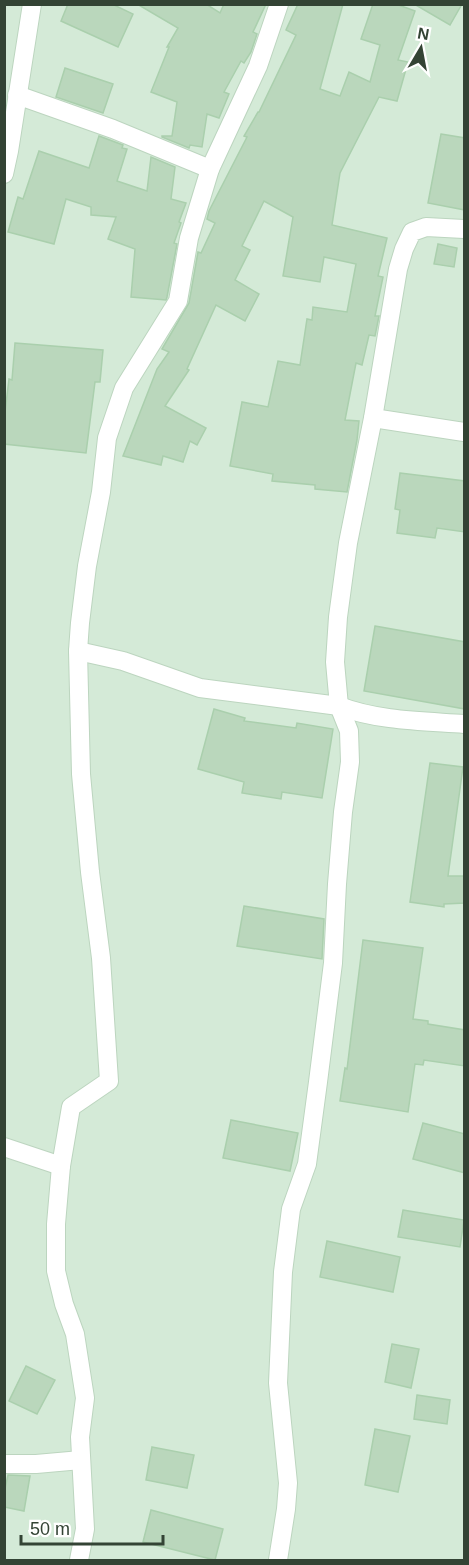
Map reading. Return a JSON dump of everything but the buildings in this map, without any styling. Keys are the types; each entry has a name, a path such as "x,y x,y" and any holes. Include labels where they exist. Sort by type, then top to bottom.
{"street":[{"path":"4,174 32,4"},
{"path":"79,1560 85,1529 80,1437 85,1398 75,1334 64,1304 56,1271 56,1224 61,1166 71,1107 109,1081 101,958 81,774 78,651 87,566 107,438 124,388 178,300 189,238 210,169 258,66 279,4"},
{"path":"17,95 113,129 210,169"},
{"path":"278,1560 288,1484 278,1383 282,1272 291,1209 307,1164 333,963 343,812 350,762 349,731 339,706 335,662 338,617 348,543 404,249 412,232 426,226 465,229"},
{"path":"373,418 465,432"},
{"path":"78,651 123,661 200,688 339,706 352,711 399,719 465,724"},
{"path":"4,1147 61,1166"},
{"path":"4,1464 81,1460"}],"shaded area":[{"path":"5,5 464,5 464,1560 5,1560"}]}
